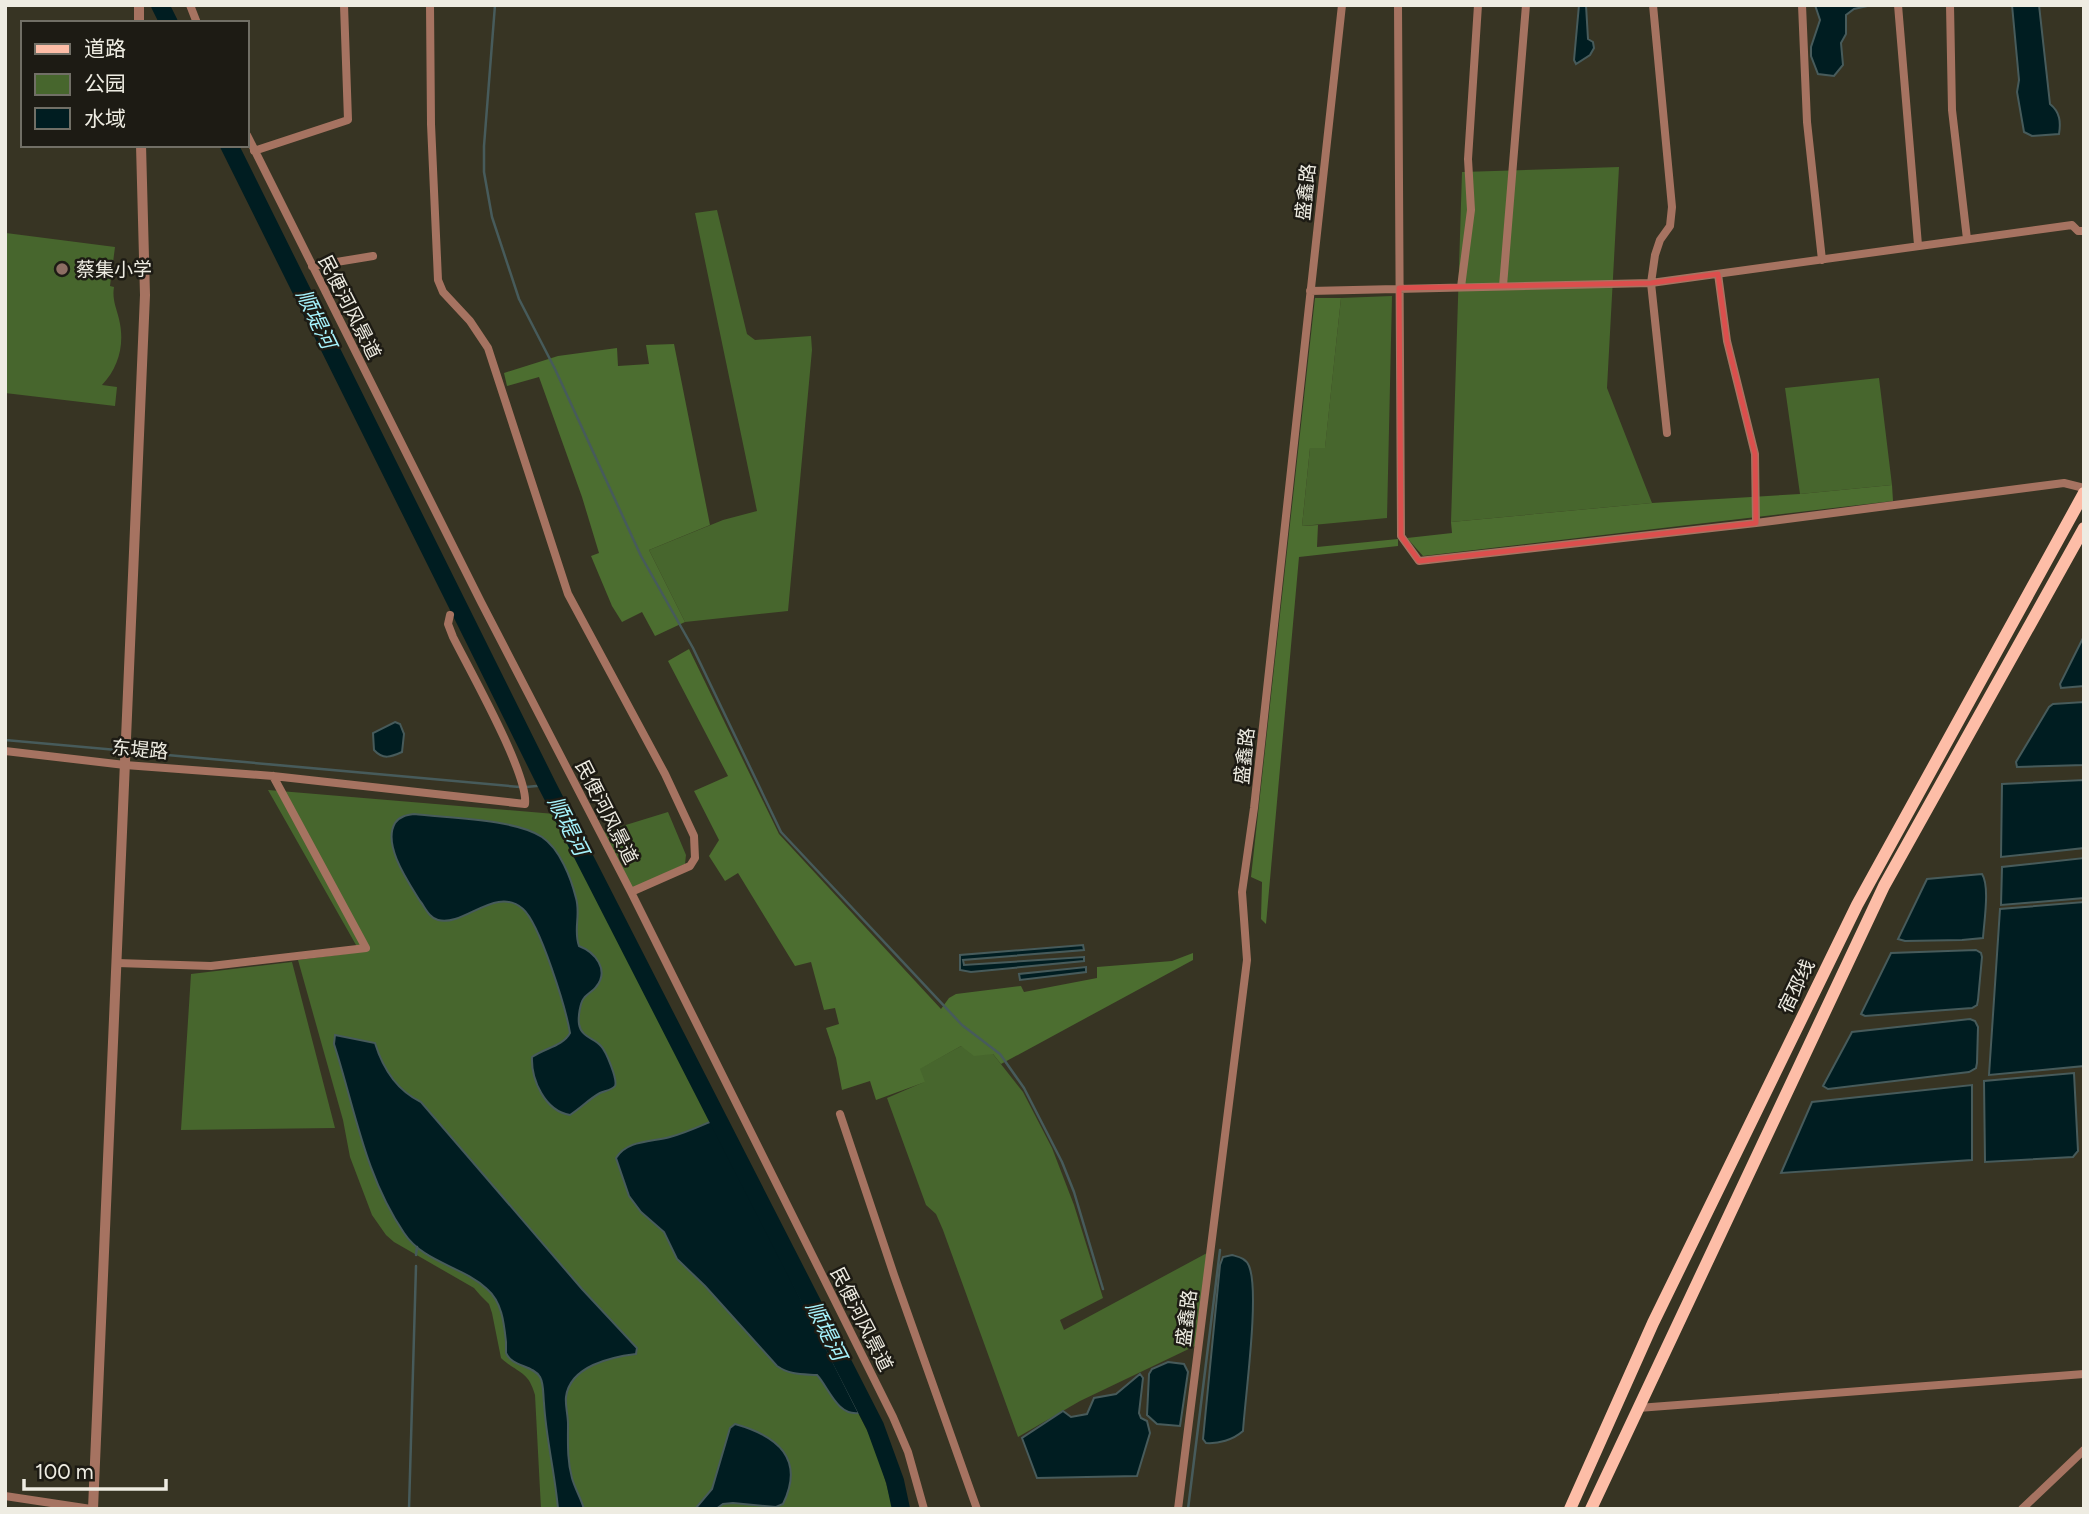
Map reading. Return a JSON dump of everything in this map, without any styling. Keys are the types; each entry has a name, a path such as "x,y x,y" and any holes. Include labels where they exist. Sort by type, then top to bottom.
{"main road":[{"name":"宿邳线","path":"1570,1509 1653,1323 1857,905 2084,491"},
{"name":"宿邳线","path":"1591,1509 1884,886 2084,528"}],"street":[{"path":"254,151 348,120 344,5"},
{"path":"430,5 431,124 438,280 443,292 470,321 488,348 568,594 684,812 694,836 695,858 690,866 631,892"},
{"name":"盛鑫路","path":"1178,1509 1247,960 1242,892 1254,808 1342,5"},
{"path":"1398,5 1401,536 1419,561 1756,523 2064,483 2084,491"},
{"path":"1461,287 1471,210 1468,159 1478,5"},
{"path":"1503,286 1526,5"},
{"path":"1653,5 1672,207 1670,226 1660,240 1655,255 1651,283 1667,433"},
{"path":"1802,5 1807,122 1822,260"},
{"path":"1898,5 1918,245"},
{"path":"1950,5 1952,110 1967,239"},
{"name":"民便河风景道","path":"248,137 631,892 893,1417 908,1452 924,1509"},
{"path":"5,1496 92,1509 145,295 141,147"},
{"path":"1310,291 1651,283 2072,225 2078,231 2084,231"},
{"path":"312,266 373,256"},
{"path":"1718,274 1727,341 1755,454 1756,523"},
{"name":"东堤路","path":"5,751 125,765 272,776 525,804 520,772 453,637 448,624 450,615"},
{"path":"117,963 211,966 366,948 272,776"},
{"path":"840,1114 977,1509"},
{"path":"1638,1408 2084,1374"},
{"path":"2022,1509 2084,1450"}],"highlighted area":[{"path":"1718,274 1727,341 1755,454 1756,523 1419,561 1401,536 1399,288 1651,283"}],"green space":[{"path":"1619,167 1607,388 1652,503 1451,522 1462,172"},
{"path":"717,210 747,334 755,340 811,336 812,350 788,611 685,622 649,550 723,520 757,511 695,213"},
{"path":"6,233 115,247 110,286 114,287 121,328 121,346 113,371 102,385 117,387 115,406 5,393"},
{"path":"1392,296 1387,518 1302,526 1310,448 1325,447 1341,298"},
{"path":"1315,298 1341,298 1325,448 1310,448 1302,526 1318,525 1317,547 1398,539 1398,546 1299,557 1266,924 1261,919 1262,882 1251,877"},
{"path":"674,344 710,525 649,550 685,622 655,636 642,612 622,622 612,606 591,556 599,553 539,377 507,386 504,373 558,356 617,348 618,366 649,364 646,345"},
{"path":"1879,378 1892,485 1800,494 1785,388"},
{"path":"1892,485 1893,501 1423,556 1407,538 1452,533 1451,522 1652,503"},
{"path":"689,649 779,834 941,1009 949,998 956,994 1021,986 1024,992 1097,978 1097,967 1172,961 1193,953 1193,960 1001,1064 993,1054 974,1056 961,1046 920,1069 925,1082 876,1100 870,1081 842,1090 836,1058 826,1028 839,1024 835,1008 824,1010 811,962 795,966 738,873 725,881 709,856 719,840 694,791 728,776 668,661"},
{"path":"268,790 555,814 877,1450 893,1509 541,1509 535,1395 526,1377 501,1358 489,1304 474,1288 394,1242 372,1215 350,1157 343,1120 298,960 360,952"},
{"path":"668,812 686,855 685,864 631,889 603,832"},
{"path":"292,962 335,1128 181,1130 191,974"},
{"path":"961,1046 993,1054 1023,1092 1052,1148 1074,1205 1103,1298 1060,1320 1064,1330 1207,1253 1195,1346 1080,1401 1018,1437 943,1230 936,1214 926,1205 887,1098 924,1082 919,1069"}],"water":[{"path":"1579,5 1586,5 1588,39 1593,42 1594,48 1590,55 1576,64 1574,60"},
{"path":"1815,5 1872,5 1854,9 1846,15 1846,34 1841,43 1843,65 1834,76 1818,74 1811,56 1811,47 1820,20"},
{"path":"2012,5 2039,5 2050,104 2059,118 2059,134 2032,136 2024,132 2017,92 2019,80"},
{"path":"2084,636 2084,686 2061,688 2060,684"},
{"path":"2084,702 2084,765 2017,767 2016,762 2049,707 2053,704"},
{"path":"395,722 400,724 404,734 402,752 391,756 381,755 374,750 373,733"},
{"path":"2084,780 2084,848 2001,857 2002,784"},
{"path":"414,814 516,826 542,837 564,864 577,904 579,946 595,957 601,968 600,981 581,1003 579,1024 582,1032 603,1049 615,1078 614,1087 596,1095 570,1115 561,1112 547,1101 537,1084 532,1066 532,1057 558,1044 570,1033 558,987 537,931 523,909 513,903 491,904 448,921 432,917 398,863 392,842 395,823 401,817"},
{"path":"2084,858 2084,898 2001,905 2002,867"},
{"path":"1982,874 1986,895 1983,938 1898,939 1927,879"},
{"path":"2084,902 2084,1066 1989,1075 2000,909"},
{"path":"1083,945 1084,950 963,960 964,965 1084,957 1084,961 971,972 960,970 960,955"},
{"path":"1976,950 1982,957 1978,1000 1977,1005 1972,1008 1865,1016 1861,1014 1891,953"},
{"path":"1086,967 1086,972 1020,980 1019,974"},
{"path":"1970,1019 1975,1021 1978,1027 1976,1068 1969,1072 1828,1089 1823,1086 1852,1032"},
{"path":"335,1035 375,1043 386,1070 398,1085 421,1102 582,1289 637,1348 636,1354 593,1365 569,1386 566,1400 569,1464 584,1509 558,1509 543,1386 537,1373 513,1361 506,1353 503,1320 496,1300 477,1281 421,1251 404,1233 391,1211 362,1142 334,1044"},
{"path":"2074,1073 2078,1151 2073,1157 1985,1162 1984,1081"},
{"path":"1972,1085 1972,1160 1781,1173 1812,1102"},
{"path":"712,1121 859,1413 851,1413 839,1406 817,1375 791,1373 777,1366 677,1259 664,1232 641,1212 629,1196 616,1158 621,1152 633,1145 663,1139"},
{"path":"1232,1255 1246,1261 1252,1279 1251,1346 1243,1431 1225,1441 1206,1443 1203,1439 1220,1265 1223,1257"},
{"path":"1168,1362 1184,1364 1188,1372 1180,1426 1157,1424 1147,1415 1149,1374 1152,1369"},
{"path":"1140,1374 1143,1378 1139,1413 1141,1418 1147,1421 1150,1433 1137,1476 1037,1478 1022,1438 1063,1411 1071,1417 1087,1414 1094,1398 1116,1394"},
{"path":"735,1424 764,1435 775,1443 789,1462 789,1488 783,1504 776,1507 733,1503 723,1504 716,1509 695,1509 712,1489 730,1428"}],"waterway":[{"name":"顺堤河","path":"160,5 168,21"},
{"path":"495,5 484,172 492,217 519,299 555,369 641,556 693,648 781,832 962,1025 1000,1054 1024,1088 1062,1162 1074,1192 1103,1289"},
{"name":"顺堤河","path":"230,147 547,785 875,1426 895,1481 901,1509"},
{"path":"5,740 117,750"},
{"path":"134,752 520,787"},
{"path":"526,787 547,785"},
{"path":"416,1255 417,1247"},
{"path":"1188,1509 1220,1250"},
{"path":"409,1509 416,1266"}],"place":[{"name":"蔡集小学","path":"62,269"}]}
